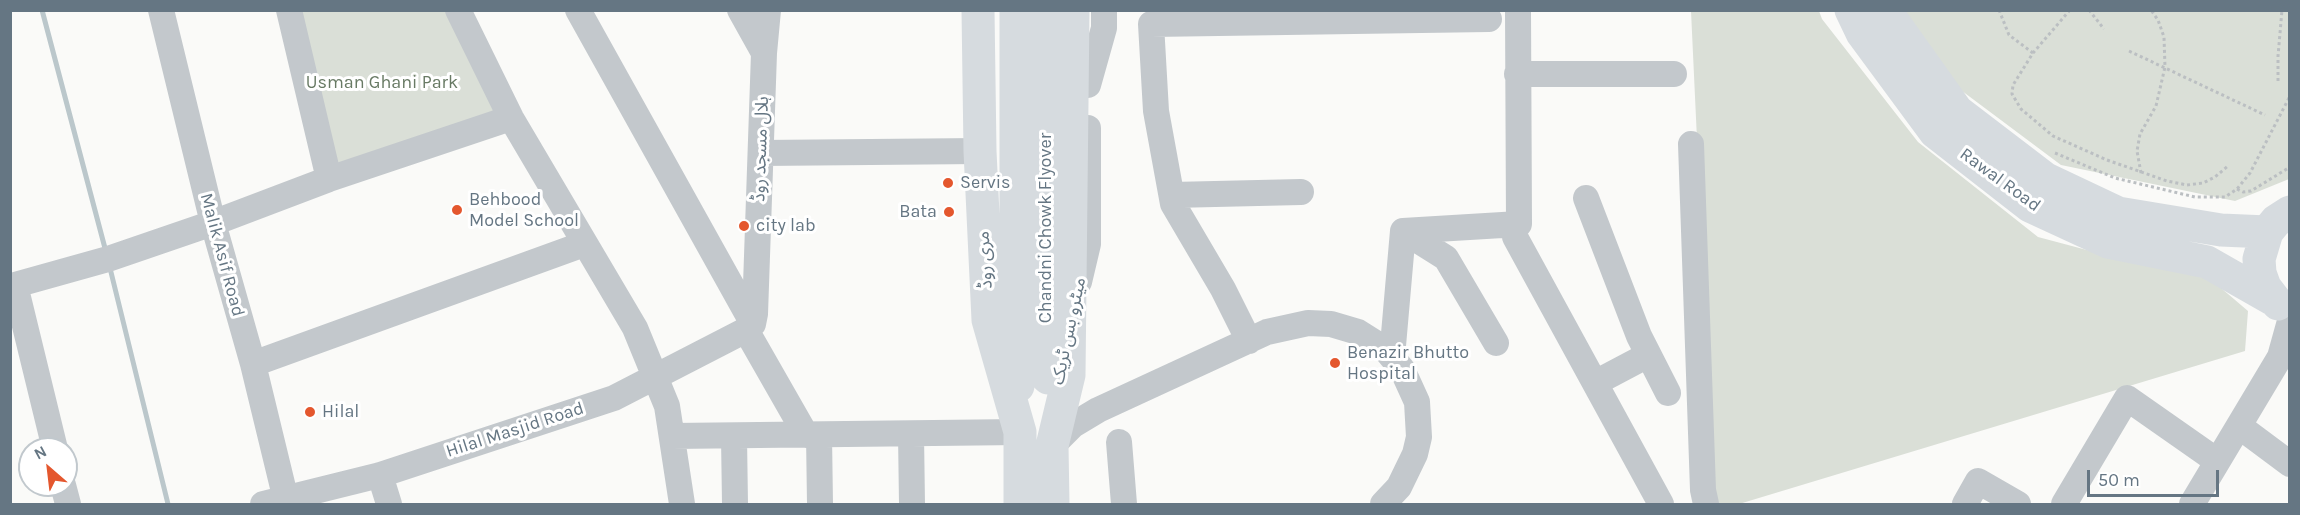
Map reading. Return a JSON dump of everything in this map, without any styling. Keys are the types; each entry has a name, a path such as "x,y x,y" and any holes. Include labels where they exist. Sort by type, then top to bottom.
{"main road":[{"name":"مری روڈ","path":"978,10 980,151 988,320 1020,432 1020,504"},
{"path":"1053,504 1052,446 1069,375 1076,10"},
{"name":"Rawal Road","path":"1851,10 1862,33 1935,132 2030,206 2108,243 2207,262 2284,310"},
{"name":"Rawal Road","path":"1885,10 1957,111 2046,180 2118,213 2221,230 2284,217"},
{"name":"Chandni Chowk Flyover","path":"1031,22 1052,446"},
{"name":"Chandni Chowk Flyover","path":"1020,432 1016,305 1031,22"},
{"path":"2284,217 2259,260 2260,273 2265,287 2284,310"}],"street":[{"name":"Malik Asif Road","path":"160,10 213,224 253,364 279,503"},
{"path":"289,10 329,179"},
{"path":"458,10 511,118 635,328 667,406 682,504"},
{"path":"578,10 750,327 813,435 819,471 820,504"},
{"path":"740,10 764,53"},
{"name":"ہلال مسجد روڈ","path":"750,327 755,314 764,53 768,10"},
{"name":"میٹرو بس ٹریک","path":"1044,504 1047,452 1060,366 1088,244 1088,85 1076,10"},
{"name":"میٹرو بس ٹریک","path":"1088,85 1104,28 1104,10"},
{"path":"1403,231 1519,224 1518,10"},
{"path":"1249,341 1223,289 1173,204 1156,111 1151,24 1187,17 1489,19"},
{"path":"1517,74 1674,74"},
{"path":"52,437 13,275 108,259 213,224 329,179 511,118"},
{"path":"1691,144 1703,490 1706,504"},
{"path":"761,153 980,151"},
{"path":"1172,195 1301,192"},
{"path":"1586,198 1639,336 1668,393"},
{"path":"1403,231 1446,258 1496,343"},
{"path":"1392,357 1403,231"},
{"path":"1515,237 1661,504"},
{"path":"253,364 584,244"},
{"path":"2192,504 2284,353 2284,310"},
{"path":"1052,446 1073,425 1098,410 1267,332 1308,323 1331,324 1358,332 1386,350 1402,369 1412,386 1417,402 1419,437 1409,470 1400,487 1383,504"},
{"name":"Hilal Masjid Road","path":"279,503 380,475 614,398 657,378 750,327"},
{"path":"1595,383 1648,355"},
{"path":"2064,504 2127,398 2217,460"},
{"path":"2239,426 2289,464"},
{"path":"672,436 1020,432"},
{"path":"911,434 912,504"},
{"path":"734,436 735,504"},
{"path":"1119,442 1124,504"},
{"path":"819,471 838,504"},
{"path":"380,475 389,504"},
{"path":"1965,504 1978,481 2018,504"}],"path":[{"path":"1999,10 2008,35 2033,53"},
{"path":"2070,10 2033,53 2013,85 2012,94 2021,109 2053,136 2141,173 2167,181 2187,185 2204,183 2228,166"},
{"path":"2089,10 2104,29"},
{"path":"2141,173 2137,150 2140,134 2156,106 2165,67 2164,37 2158,20 2151,10"},
{"path":"2278,81 2282,10"},
{"path":"2129,51 2265,115"},
{"path":"2055,152 2115,178 2195,197 2225,197 2237,189 2250,173 2289,96"},
{"path":"2237,189 2243,192 2251,191 2289,167"}],"green space":[{"name":"Usman Ghani Park","path":"289,11 455,11 505,116 329,179"},
{"path":"1691,11 1819,11 1822,19 1918,142 2038,237 2117,258 2201,271 2248,311 2245,351 1739,504 1714,504"},
{"path":"1903,11 2289,11 2289,179 2235,201 2061,165 1950,82"}],"waterway":[{"path":"42,10 106,252"},
{"path":"109,264 168,504"}],"place":[{"name":"Servis","path":"948,183"},
{"name":"Behbood Model School","path":"457,210"},
{"name":"Bata","path":"949,212"},
{"name":"city lab","path":"744,226"},
{"name":"Benazir Bhutto Hospital","path":"1335,363"},
{"name":"Hilal","path":"310,412"}]}
